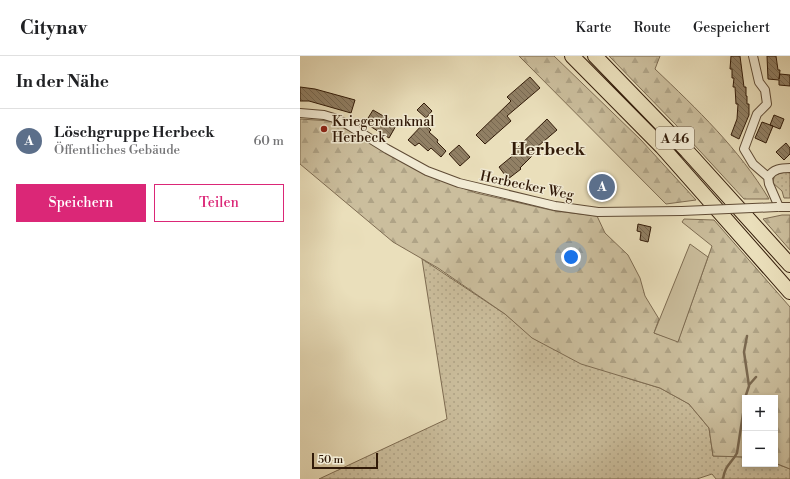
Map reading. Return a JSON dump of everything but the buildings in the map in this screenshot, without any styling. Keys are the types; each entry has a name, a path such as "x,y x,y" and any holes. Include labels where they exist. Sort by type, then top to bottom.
{"highway":[{"name":"A 46","path":"572,56 662,147 790,292"},
{"name":"A 46","path":"594,56 692,156 790,265"}],"street":[{"path":"753,56 759,82 765,90 768,104 757,114 744,150 753,164 768,177 769,184 778,207"},
{"name":"Herbecker Weg","path":"300,113 324,115 334,118 413,164 459,183 555,206 598,212 790,207"},
{"path":"768,177 775,170 790,168"}],"green space":[{"path":"519,56 554,56 641,140 696,200 666,204"},
{"path":"609,56 660,56 655,69 731,146 769,199 744,199 676,125"},
{"path":"300,119 331,121 431,176 476,193 555,211 597,216 605,233 628,255 640,278 645,296 659,319 654,333 678,341 712,246 682,222 684,219 714,220 790,307 790,469 778,464 778,395 742,395 742,457 713,456 709,428 689,404 660,388 581,364 532,338 505,314 438,268 393,242 300,164"},
{"path":"785,172 790,173 790,198 784,198 782,191 773,183 774,175"},
{"path":"790,215 790,250 763,219"},
{"path":"690,244 708,257 678,342 654,333"},
{"path":"422,259 505,314 533,338 630,379 660,388 689,404 709,428 713,456 742,457 742,467 778,467 778,464 790,469 790,479 716,479 712,474 697,479 319,479 447,419"}],"waterway":[{"path":"746,395 749,386 744,352 747,336"},
{"path":"749,385 756,377"},
{"path":"723,479 727,468 737,453 742,420"}],"place":[{"name":"Kriegerdenkmal Herbeck","path":"324,129"},
{"name":"Löschgruppe Herbeck","path":"602,187"}],"district":[{"name":"Herbeck","path":"548,149"}]}
